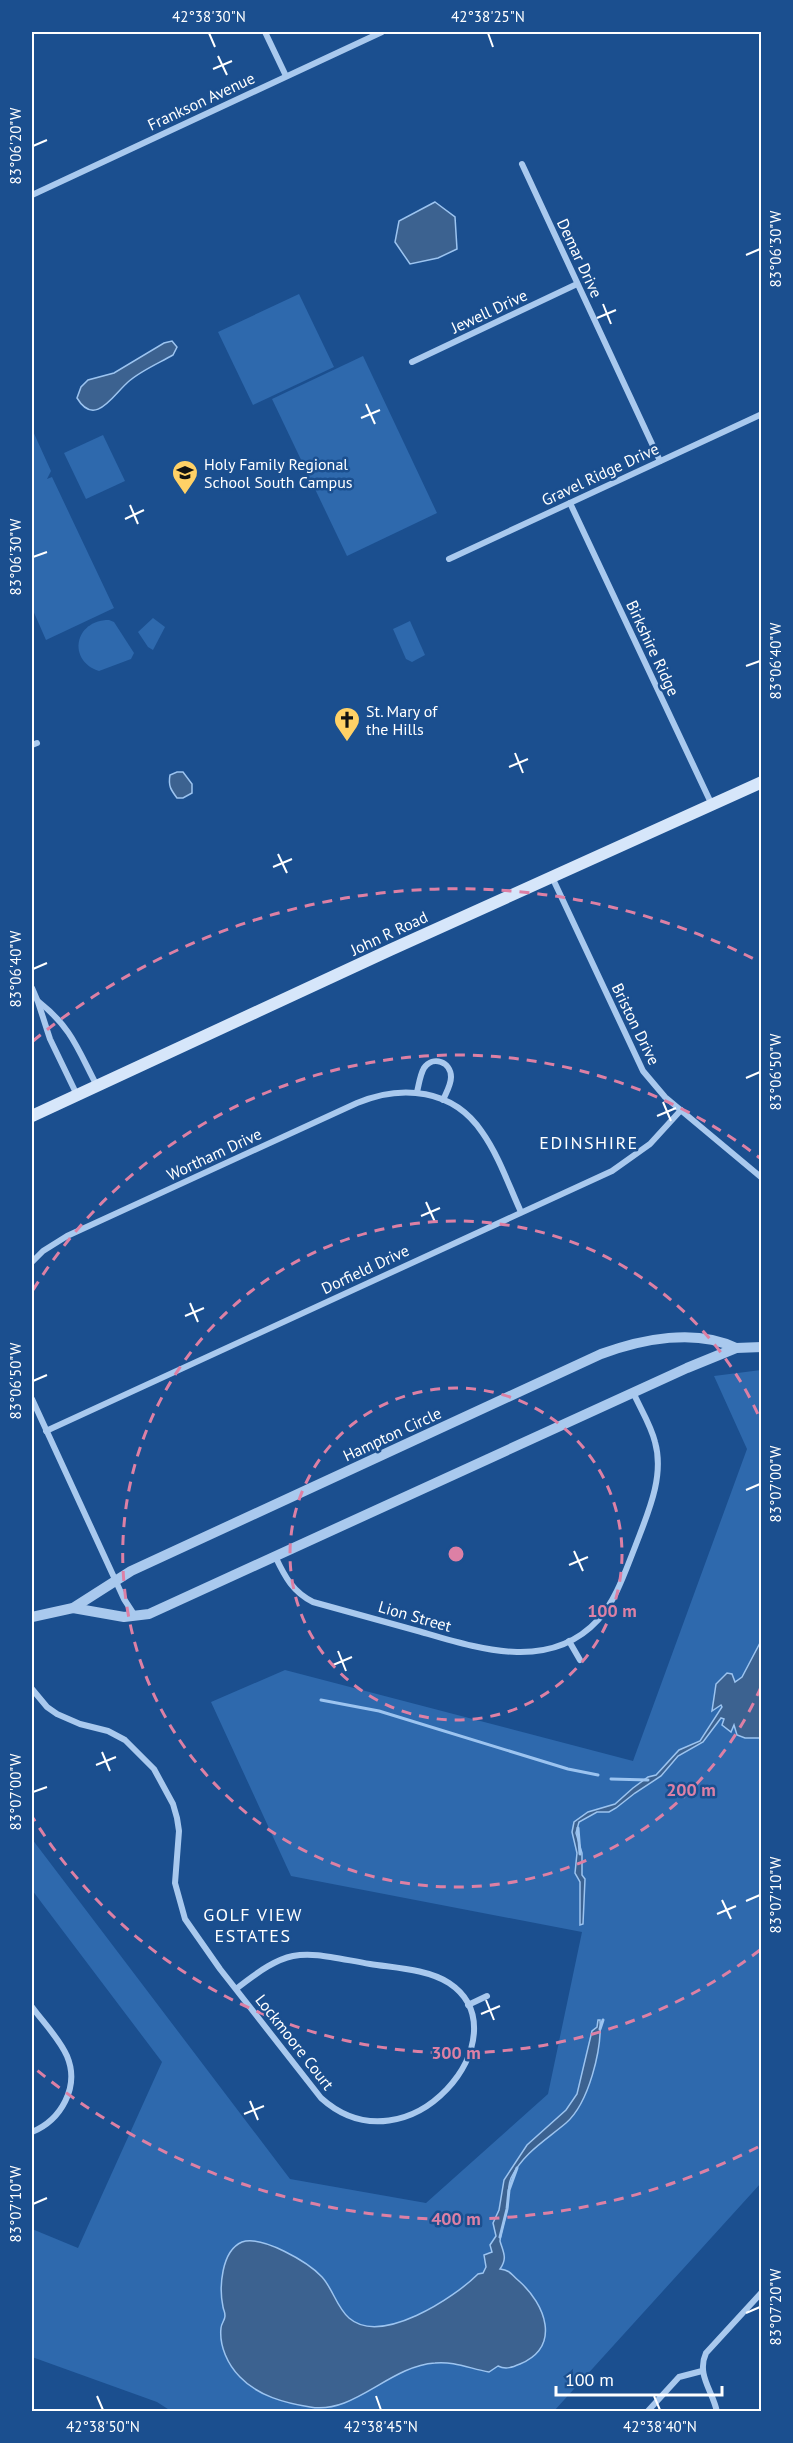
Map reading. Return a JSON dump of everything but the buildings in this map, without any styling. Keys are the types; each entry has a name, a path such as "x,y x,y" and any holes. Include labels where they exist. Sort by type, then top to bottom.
{"main road":[{"name":"John R Road","path":"32,1116 762,782"}],"street":[{"path":"266,32 286,76"},
{"name":"Frankson Avenue","path":"32,195 382,32"},
{"name":"Demar Drive","path":"522,164 660,461"},
{"name":"Jewell Drive","path":"412,362 577,284"},
{"name":"Gravel Ridge Drive","path":"449,559 762,414"},
{"name":"Birkshire Ridge","path":"570,503 712,805"},
{"name":"Briston Drive","path":"551,877 631,1051 652,1084 762,1178"},
{"path":"762,908 762,920"},
{"path":"32,988 50,1039 77,1095"},
{"path":"38,1002 59,1017 69,1030 97,1086"},
{"path":"417,1092 423,1070 428,1064 435,1061 444,1063 449,1067 451,1075 443,1100"},
{"name":"Wortham Drive","path":"32,1262 67,1236 357,1103 383,1094 417,1092 443,1100 468,1116 482,1132 521,1212"},
{"name":"Dorfield Drive","path":"46,1431 625,1163 650,1144 681,1110"},
{"name":"Hampton Circle","path":"32,1617 73,1608 116,1579 169,1553 613,1350 654,1341 683,1338 715,1339 736,1348"},
{"name":"Hampton Circle","path":"73,1608 124,1617 156,1611 633,1392 736,1348 762,1347"},
{"name":"Lion Street","path":"276,1557 291,1585 303,1597 313,1602 496,1651 538,1652 569,1641 597,1621 612,1600 636,1543 654,1491 658,1452 655,1439 633,1392"},
{"path":"32,1399 124,1599 135,1616"},
{"path":"569,1641 580,1660"},
{"name":"Lockmoore Court","path":"32,1689 47,1707 57,1714 80,1724 108,1731 125,1740 154,1769 173,1804 177,1818 179,1832 175,1883 180,1907 192,1931 236,1989 321,2098 336,2110 351,2117 371,2121 401,2119 415,2114 449,2086 467,2060 473,2041 473,2022 468,2005 450,1983 430,1974 306,1954 293,1954 272,1963 236,1989"},
{"path":"468,2005 487,1995"},
{"path":"32,2007 67,2055 71,2079 67,2098 61,2109 49,2122 32,2132"},
{"path":"717,2412 702,2371 706,2353 762,2292"},
{"path":"647,2412 679,2377 702,2371"}],"shaded area":[{"path":"435,202 455,217 457,249 438,258 410,264 395,242 399,221"},
{"path":"299,294 334,367 253,405 218,332"},
{"path":"172,341 177,347 173,355 133,378 104,406 97,410 90,410 77,398 81,387 88,380 114,373 164,343"},
{"path":"363,356 437,513 347,556 272,399"},
{"path":"32,429 51,471 47,479 52,477 114,608 46,640 32,608"},
{"path":"103,435 125,481 86,499 64,453"},
{"path":"153,618 165,627 153,650 148,647 138,632"},
{"path":"109,620 114,622 134,653 131,659 99,671 82,659 79,642 88,627 97,622"},
{"path":"410,621 425,655 412,662 406,659 393,629"},
{"path":"183,772 192,784 192,793 183,798 177,798 170,785 170,775"},
{"path":"761,1370 761,2183 554,2411 171,2411 157,2402 32,2357 32,2229 78,2248 162,2062 32,1890 32,1839 290,2179 426,2203 548,2094 582,1932 291,1876 211,1702 285,1670 633,1761 747,1449 714,1376"},
{"path":"761,1641 761,1738 745,1738 737,1735 734,1725 731,1732 722,1725 724,1719 721,1718 703,1742 678,1756 661,1776 609,1812 597,1812 579,1822 576,1833 582,1853 582,1875 585,1879 583,1924 580,1925 580,1882 575,1873 577,1853 572,1832 574,1822 588,1812 615,1804 648,1777 656,1775 679,1750 700,1741 722,1707 721,1705 712,1711 716,1684 727,1673 732,1674 735,1682 742,1677"},
{"path":"598,2020 600,2020 599,2046 592,2075 581,2103 566,2123 522,2161 509,2185 507,2210 500,2241 504,2258 500,2269 511,2273 528,2290 542,2313 545,2336 541,2347 533,2356 515,2366 507,2368 498,2366 489,2372 449,2363 418,2366 342,2404 326,2408 310,2407 272,2398 247,2384 228,2361 221,2342 221,2326 225,2316 221,2290 223,2271 235,2247 242,2242 261,2242 296,2257 322,2277 345,2314 363,2325 379,2326 398,2323 435,2306 478,2274 483,2273 486,2267 484,2255 492,2252 490,2245 496,2236 493,2223 499,2210 504,2180 527,2145 566,2110 577,2094 592,2031 597,2027"}],"waterway":[{"path":"321,1700 379,1711 568,1769 598,1775"},
{"path":"611,1779 648,1780"},
{"path":"578,1828 580,1854"},
{"path":"600,2029 603,2020"},
{"path":"500,2237 509,2190 517,2168"}],"place":[{"name":"Holy Family Regional School South Campus","path":"185,496"},
{"name":"St. Mary of the Hills","path":"347,743"}],"district":[{"name":"EDINSHIRE","path":"589,1142"},
{"name":"GOLF VIEW ESTATES","path":"253,1924"}]}
